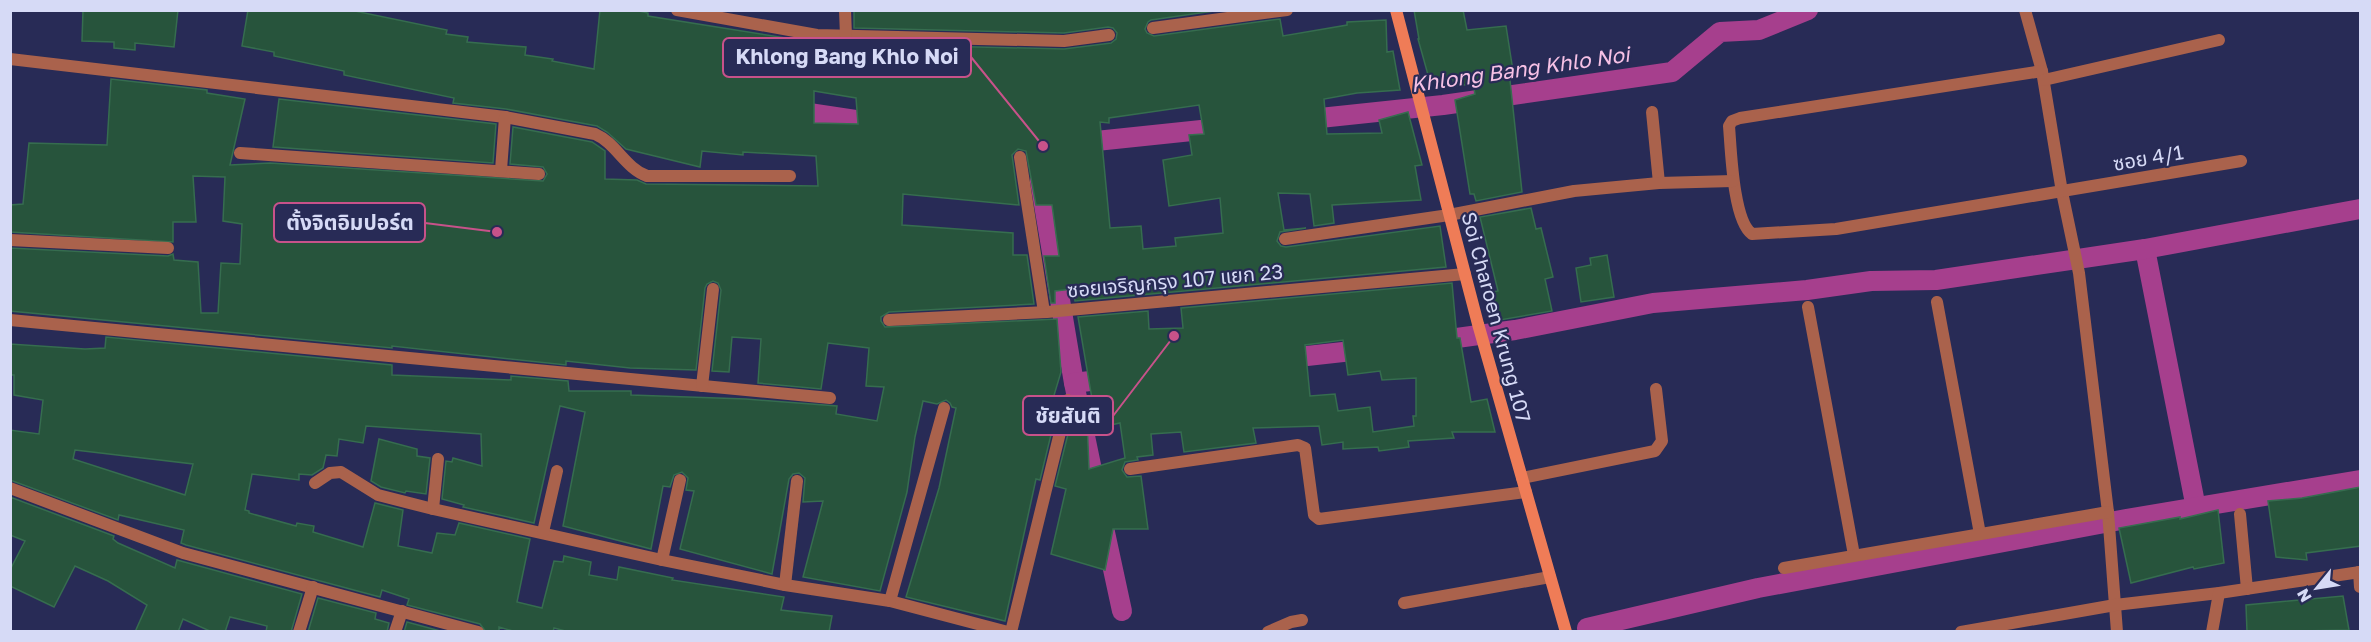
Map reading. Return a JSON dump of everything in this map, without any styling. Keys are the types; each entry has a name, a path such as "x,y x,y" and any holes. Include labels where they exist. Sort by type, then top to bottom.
{"street":[{"path":"677,10 817,35 1064,41 1109,34"},
{"path":"845,10 846,36"},
{"path":"1153,28 1287,10"},
{"name":"Soi Charoen Krung 107","path":"1396,10 1482,340 1566,632"},
{"path":"2025,10 2043,76 2062,192 2079,273 2108,512 2117,632"},
{"path":"2043,76 2219,40"},
{"path":"10,58 505,117 599,136 632,168 647,176 790,176"},
{"name":"ซอย 4/1","path":"2043,76 1740,118 1732,121 1729,126 1733,181 1745,228 1752,234 1836,229 2241,161"},
{"path":"1652,112 1659,183"},
{"path":"501,170 505,117"},
{"path":"240,153 539,174"},
{"path":"1020,157 1045,312"},
{"path":"1286,239 1449,215 1574,191 1659,183 1733,181"},
{"path":"10,240 168,248"},
{"name":"ซอยเจริญกรุง 107 แยก 23","path":"889,320 1045,312 1465,274"},
{"path":"702,386 713,289"},
{"path":"1937,302 1980,534"},
{"path":"1808,307 1854,555"},
{"path":"10,320 830,398"},
{"path":"1522,478 1654,451 1662,441 1656,389"},
{"path":"315,483 330,473 341,472 378,495 433,509 785,585 890,601 1009,632 1068,400"},
{"path":"890,601 944,408"},
{"path":"1130,469 1303,446 1314,515 1319,519 1526,492"},
{"path":"433,509 438,459"},
{"path":"543,532 557,471"},
{"path":"662,560 680,480"},
{"path":"785,585 797,481"},
{"path":"10,489 183,553 478,632"},
{"path":"1784,568 2108,512"},
{"path":"2240,514 2247,589"},
{"path":"1961,632 2115,605 2219,593 2360,572 2361,587"},
{"path":"1404,603 1550,578"},
{"path":"299,632 313,587"},
{"path":"2212,632 2219,593"},
{"path":"395,632 402,611"},
{"path":"1268,632 1302,620"}],"building":[{"path":"83,10 178,10 174,47 135,43 135,50 114,48 114,42 82,41"},
{"path":"248,10 350,10 447,30 446,34 468,37 467,42 526,47 525,55 594,69 600,10 634,10 648,13 648,16 817,43 1064,49 1111,43 1116,39 1117,33 1113,28 1108,27 1064,33 854,28 854,10 1221,10 1151,20 1145,29 1147,33 1154,36 1280,19 1283,36 1347,25 1347,22 1386,20 1387,52 1393,51 1400,90 1357,93 1324,99 1327,134 1382,133 1379,120 1408,112 1422,165 1415,166 1421,200 1332,205 1334,223 1314,226 1310,194 1278,193 1284,230 1306,228 1280,232 1277,241 1281,246 1286,247 1440,226 1446,267 1075,301 1073,289 1055,291 1055,303 1051,303 1044,256 1059,256 1052,205 1036,205 1026,151 1018,149 1012,155 1019,205 903,194 902,225 1013,233 1013,255 1027,255 1034,304 889,312 881,317 885,327 1057,319 1061,372 1049,412 1056,414 1040,480 1036,479 1005,621 906,597 939,488 956,408 946,400 937,404 923,401 907,492 880,591 803,577 823,501 803,502 805,478 799,473 793,474 789,479 772,574 680,549 694,491 686,490 688,478 682,472 674,475 670,487 663,486 651,549 563,526 585,412 560,406 534,523 463,507 464,505 442,499 446,461 452,462 453,458 482,466 481,434 366,426 363,443 339,439 337,456 326,455 323,468 312,475 299,474 299,480 252,474 245,510 249,513 296,526 297,523 314,526 313,532 363,547 375,503 403,510 398,546 432,553 437,533 455,535 459,523 530,539 517,602 542,608 554,561 563,562 564,556 591,562 589,575 617,580 619,567 673,578 672,580 784,597 781,610 832,616 829,632 569,632 554,628 553,632 516,632 499,627 499,632 486,632 480,624 407,605 409,599 382,590 380,597 186,545 181,543 184,530 119,515 118,520 10,480 10,430 39,434 43,400 14,395 14,375 10,375 10,344 85,349 105,348 106,337 392,365 392,375 511,380 511,376 568,381 569,391 631,391 631,395 746,399 837,406 836,414 877,421 884,387 866,386 869,348 828,343 821,389 758,383 761,339 732,337 729,372 712,371 721,290 718,283 713,281 705,288 696,370 630,368 566,361 566,365 392,346 392,348 10,311 10,248 168,256 173,254 174,260 198,262 201,313 218,313 221,263 240,264 242,224 223,221 225,177 193,176 196,222 173,222 173,242 10,232 10,205 23,204 29,143 107,145 111,79 207,90 207,93 245,99 230,165 270,163 543,181 547,174 543,167 510,164 513,127 592,142 605,151 605,179 637,180 646,184 818,186 816,156 743,152 743,155 702,151 700,167 626,149 597,126 506,109 453,103 454,98 344,75 344,71 274,56 274,52 242,46","holes":["814,91 856,98 858,124 814,123","1199,105 1204,134 1189,135 1192,155 1163,160 1169,206 1220,198 1223,233 1175,238 1176,246 1143,249 1141,226 1110,228 1100,122 1109,123 1109,118","75,450 193,464 185,495 73,459"]},
{"path":"1414,10 1463,10 1467,30 1506,26 1513,71 1509,71 1522,192 1476,201 1474,194 1470,194 1455,100 1475,94 1473,84 1454,86 1453,79 1430,82 1418,39"},
{"path":"279,99 496,124 493,163 273,147"},
{"path":"1531,208 1536,229 1541,228 1553,277 1545,279 1552,311 1500,320 1492,292 1498,291 1480,217"},
{"path":"1607,255 1614,297 1581,302 1576,268 1591,265 1590,258"},
{"path":"1452,283 1457,338 1460,338 1471,402 1487,399 1495,432 1452,432 1454,438 1408,441 1409,447 1379,451 1378,447 1343,449 1343,442 1322,445 1319,426 1253,428 1256,443 1184,452 1181,432 1151,434 1153,455 1137,457 1138,460 1125,462 1122,470 1127,477 1141,476 1148,529 1113,529 1105,570 1051,554 1066,489 1055,486 1072,418 1087,421 1089,469 1125,458 1120,423 1097,428 1078,317 1148,311 1149,329 1183,328 1181,308","holes":["1343,340 1348,375 1380,371 1382,380 1416,378 1414,426 1373,432 1370,407 1338,411 1335,394 1310,396 1305,345"]},
{"path":"379,439 417,449 417,456 430,458 426,494 406,491 405,493 381,487 371,481"},
{"path":"2361,487 2361,546 2306,553 2307,560 2276,557 2268,501 2302,498"},
{"path":"10,497 114,536 113,539 118,543 175,568 177,560 302,594 291,632 266,632 267,626 230,617 225,632 212,632 183,619 178,632 135,632 147,605 108,581 75,566 54,607 10,586 10,570 25,541 10,535"},
{"path":"2218,510 2224,563 2194,569 2193,567 2131,583 2119,528 2180,517 2180,519"},
{"path":"2343,596 2349,630 2247,632 2246,605"},
{"path":"318,598 376,613 375,619 389,623 387,632 308,632"},
{"path":"407,622 444,632 404,632"}],"waterway":[{"name":"Khlong Bang Khlo Noi","path":"1301,120 1443,105 1672,72 1720,32 1759,30 1808,10"},
{"name":"Khlong Bang Khlo Noi","path":"789,110 882,124"},
{"name":"Khlong Bang Khlo Noi","path":"1077,143 1230,127"},
{"path":"1040,181 1074,383 1097,494"},
{"path":"1435,341 1515,330 1653,303 1807,290 1871,281 1936,280 2145,249 2360,209"},
{"path":"2145,249 2196,508"},
{"path":"1280,359 1370,349"},
{"path":"1074,383 1114,378"},
{"path":"1587,628 1758,588 2126,519 2360,480"},
{"path":"1103,523 1122,611"}],"place":[{"name":"Khlong Bang Khlo Noi","path":"1043,146"},
{"name":"ตั้งจิตอิมปอร์ต","path":"497,232"},
{"name":"ชัยสันติ","path":"1174,336"}]}
